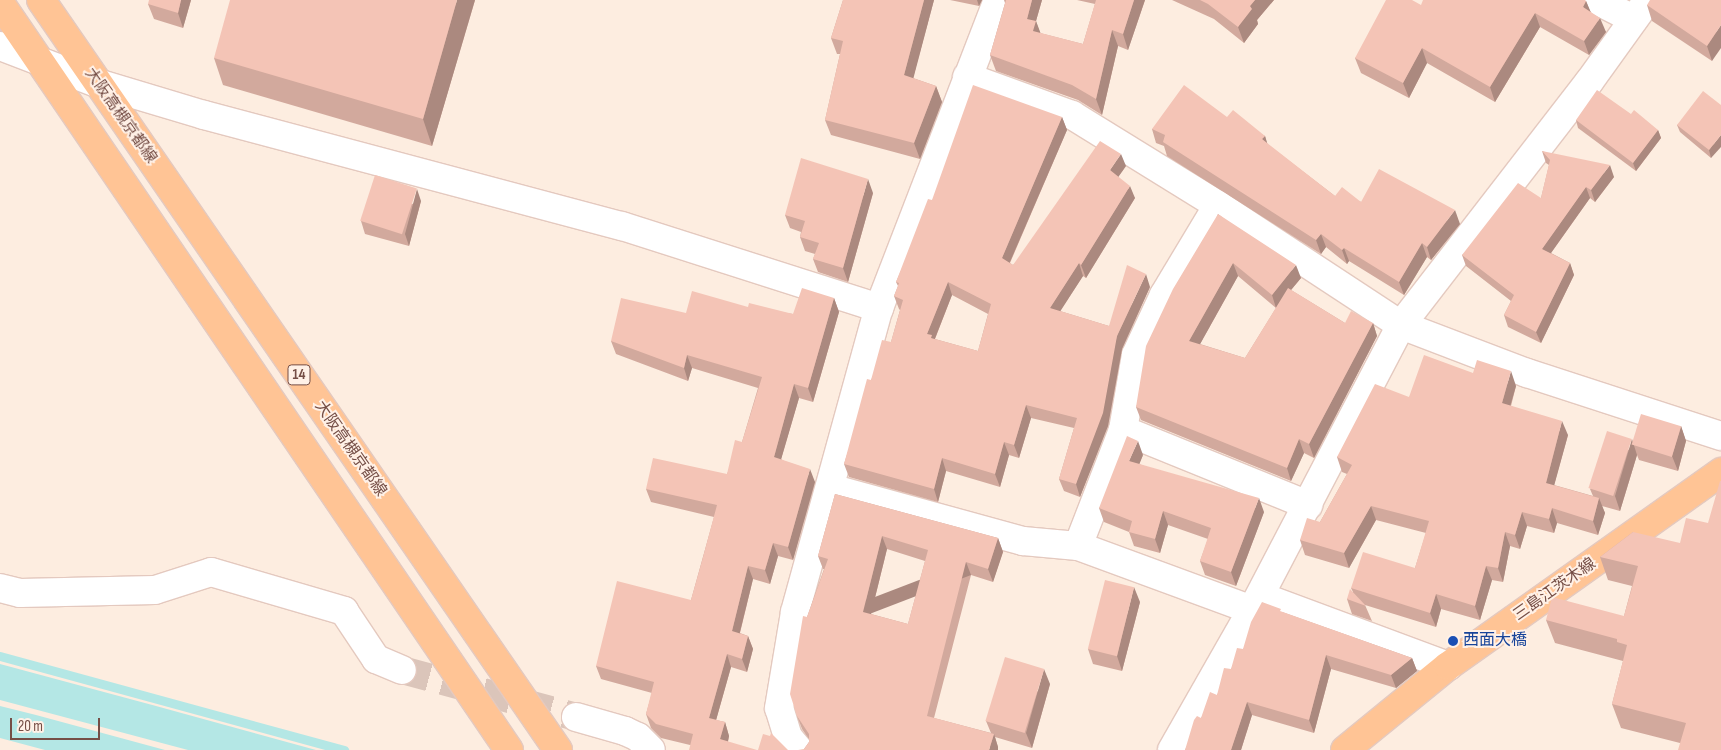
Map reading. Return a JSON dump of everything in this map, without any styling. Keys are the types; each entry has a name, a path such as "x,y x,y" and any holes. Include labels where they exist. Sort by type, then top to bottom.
{"main road":[{"name":"大阪高槻京都線","path":"41,0 558,750"},
{"name":"14","path":"0,3 509,750"},
{"name":"三島江茨木線","path":"1345,750 1448,666 1721,472"}],"street":[{"path":"800,750 788,737 779,708 795,612 879,308 998,0"},
{"path":"1172,750 1256,603 1401,325 1590,82 1640,10 1596,0"},
{"path":"0,46 38,58 97,83 213,117 622,226 879,308"},
{"path":"968,77 1072,115 1218,205 1401,325 1527,373 1721,436"},
{"path":"1078,546 1124,430 1136,355 1164,295 1218,205"},
{"path":"1124,430 1308,504"},
{"path":"830,488 1023,541 1078,546 1448,666"},
{"path":"0,588 20,593 156,590 212,572 344,611 376,659 402,670"},
{"path":"576,716 625,731 638,737 651,750"}],"water":[{"path":"0,664 316,750 188,750 0,700"},
{"path":"0,706 165,750 45,750 0,738"}],"building":[{"path":"149,0 181,0 178,13 148,4"},
{"path":"230,0 457,0 423,119 214,58"},
{"path":"843,0 924,0 904,75 936,86 914,143 825,120 843,41 831,38"},
{"path":"1006,0 1032,0 1027,19 1036,21 1033,31 1083,44 1096,0 1134,0 1123,34 1112,30 1096,99 1072,85 990,55"},
{"path":"1200,0 1255,0 1250,6 1252,9 1238,27"},
{"path":"1386,0 1412,0 1421,5 1423,0 1585,0 1583,7 1600,18 1584,41 1535,13 1490,87 1422,48 1403,83 1355,58"},
{"path":"1650,0 1721,0 1721,25 1707,46 1647,5"},
{"path":"973,85 1062,117 1002,258 1013,265 1100,141 1121,154 1110,170 1130,186 1081,265 1079,263 1050,308 1109,326 1127,265 1146,274 1117,336 1103,413 1076,484 1059,479 1077,418 1026,405 1014,445 1004,442 995,474 942,458 934,489 844,464 867,379 871,380 882,340 891,342 903,300 894,296 899,283 896,282 928,199 932,200","holes":["948,282 991,304 978,351 931,338 932,335 927,334"]},
{"path":"1184,85 1227,117 1233,110 1265,136 1262,139 1335,196 1342,187 1361,202 1379,169 1455,210 1427,247 1422,243 1399,282 1344,248 1342,250 1321,234 1316,240 1163,142 1165,135 1152,129"},
{"path":"1597,90 1631,114 1634,110 1658,130 1633,163 1576,120"},
{"path":"1703,91 1721,105 1721,135 1709,150 1677,125"},
{"path":"1542,151 1610,165 1591,190 1586,187 1542,249 1570,263 1536,332 1504,315 1514,295 1462,255 1518,183 1541,198 1550,160"},
{"path":"801,158 868,179 843,268 813,259 819,243 800,237 805,221 785,215"},
{"path":"375,175 417,189 402,234 360,221"},
{"path":"1218,214 1296,265 1272,295 1233,263 1189,341 1245,358 1288,288 1345,323 1351,311 1373,323 1309,444 1299,439 1287,468 1136,407 1146,346 1173,289"},
{"path":"802,288 834,298 808,388 794,384 774,457 810,469 788,547 773,543 765,570 748,566 732,631 748,636 742,659 727,654 709,718 725,722 720,739 757,750 689,750 693,734 656,724 646,714 654,682 596,666 617,581 691,600 702,561 717,505 646,489 653,458 727,474 735,440 742,442 762,377 687,355 684,368 611,341 621,298 686,313 692,291 748,307 749,303 793,314"},
{"path":"1424,355 1473,373 1477,360 1511,371 1502,403 1562,421 1546,483 1599,498 1593,521 1552,508 1549,519 1522,512 1515,535 1505,532 1498,568 1486,566 1475,606 1436,594 1430,613 1351,588 1363,552 1415,568 1429,521 1371,506 1344,553 1300,540 1307,518 1320,522 1352,465 1337,457 1375,384 1409,397"},
{"path":"1641,414 1681,426 1672,457 1632,445"},
{"path":"1607,431 1632,439 1613,496 1588,488"},
{"path":"1127,436 1138,441 1129,461 1259,498 1231,572 1200,561 1211,528 1163,511 1155,539 1129,532 1132,521 1099,508"},
{"path":"1720,481 1721,750 1678,750 1686,723 1612,704 1627,645 1617,642 1617,639 1546,620 1552,597 1624,616 1638,566 1600,557 1633,532 1680,543 1686,518 1708,523"},
{"path":"835,494 998,538 988,569 966,562 927,716 994,734 989,750 798,750 804,749 809,742 809,734 797,716 790,694 803,616 807,617 828,559 818,556","holes":["882,536 928,550 908,624 863,612"]},
{"path":"1105,580 1134,587 1117,656 1088,649"},
{"path":"1350,589 1366,606 1347,599"},
{"path":"1262,602 1281,609 1280,611 1412,658 1391,675 1326,655 1309,720 1247,702 1231,750 1185,750 1194,720 1197,716 1201,718 1210,692 1217,695 1224,668 1231,669 1237,648 1243,649 1251,622"},
{"path":"1005,657 1044,669 1025,733 985,721"},
{"path":"771,733 788,750 758,750 763,734 770,736"}],"waterway":[{"path":"0,656 344,750"}],"tunnel":[{"path":"402,670 576,717"}],"place":[{"name":"西面大橋","path":"1453,641"}]}
